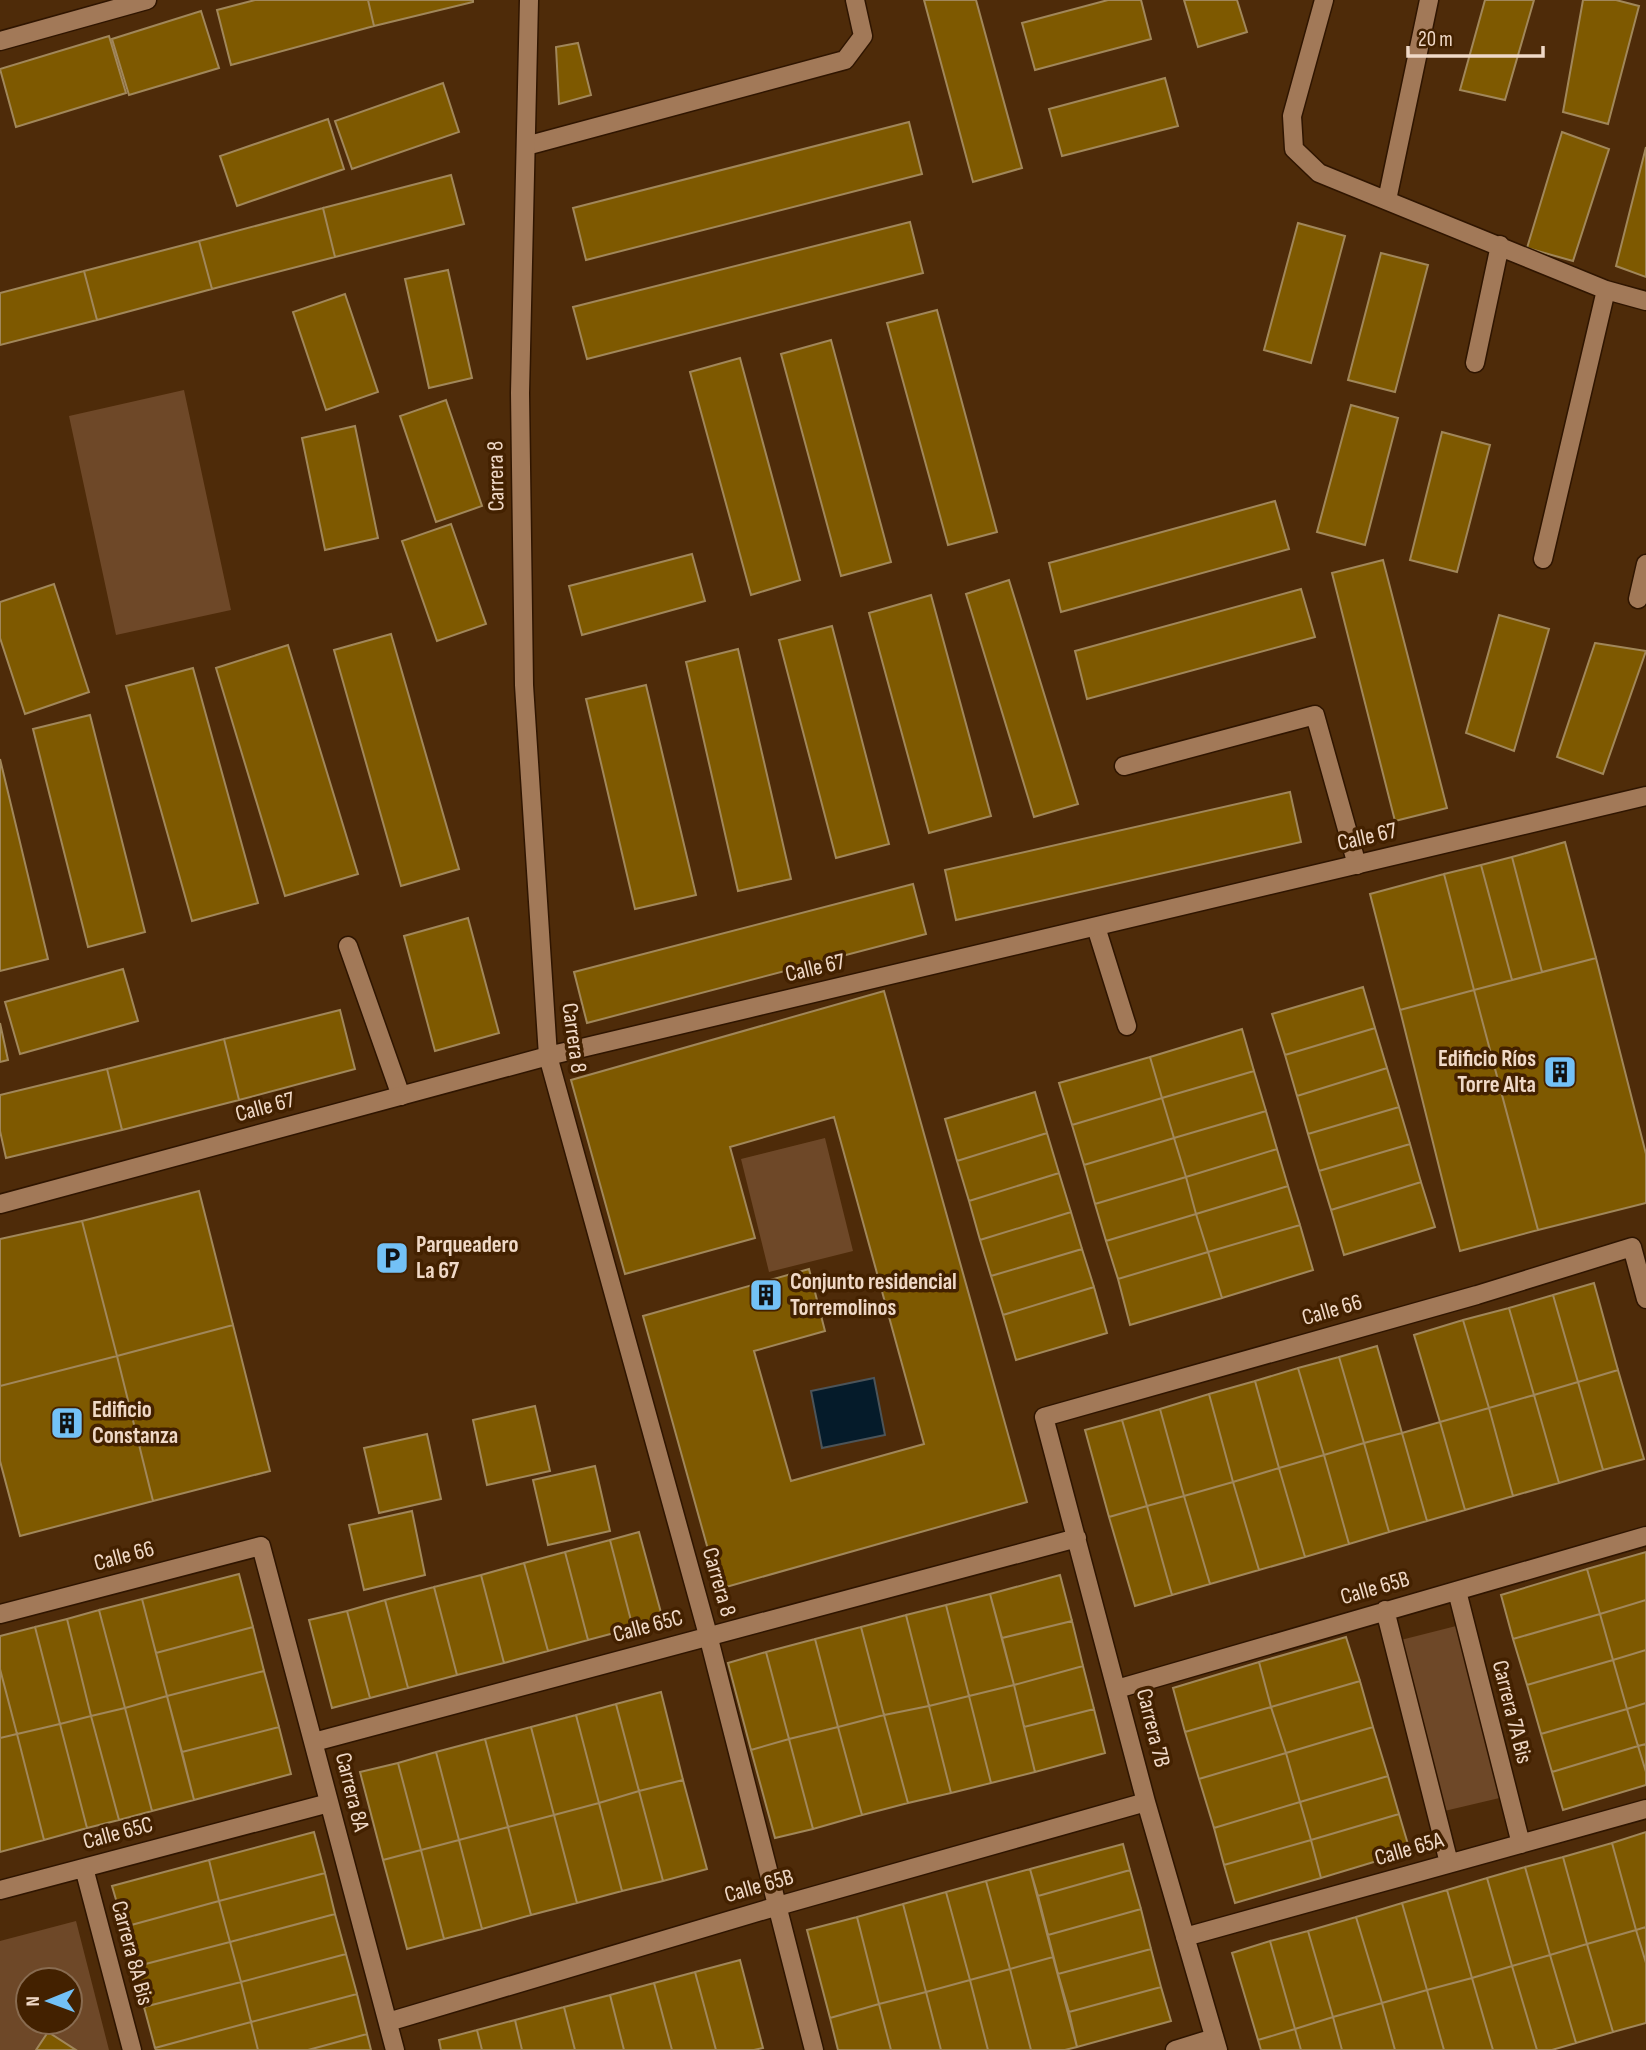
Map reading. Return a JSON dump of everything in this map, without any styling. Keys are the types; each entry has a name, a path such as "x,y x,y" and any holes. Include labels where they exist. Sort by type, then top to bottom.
{"street":[{"path":"0,41 147,0"},
{"name":"Carrera 8","path":"529,0 520,393 524,685 548,1056 708,1635 814,2050"},
{"path":"526,146 845,60 863,36 855,0"},
{"path":"1324,0 1292,116 1294,149 1319,173 1606,290 1646,301"},
{"path":"1387,200 1429,0"},
{"path":"1475,363 1500,245"},
{"path":"1543,559 1606,290"},
{"path":"1639,598 1646,564"},
{"path":"1124,766 1315,715 1357,865"},
{"name":"Calle 67","path":"0,1204 548,1056 1646,796"},
{"path":"1096,927 1127,1026"},
{"path":"348,946 401,1096"},
{"name":"Calle 66","path":"1044,1418 1477,1295 1632,1247 1646,1299"},
{"name":"Carrera 7B","path":"1044,1418 1146,1802 1216,2044"},
{"name":"Calle 65B","path":"1117,1689 1646,1536"},
{"name":"Calle 65C","path":"314,1742 1077,1538"},
{"name":"Calle 66","path":"0,1614 261,1546"},
{"name":"Carrera 8A","path":"261,1546 395,2050"},
{"name":"Carrera 7A Bis","path":"1457,1591 1521,1844"},
{"path":"1385,1610 1449,1863"},
{"name":"Calle 65B","path":"388,2022 778,1906 1146,1802"},
{"name":"Calle 65C","path":"0,1890 329,1803"},
{"name":"Calle 65A","path":"1185,1937 1646,1810"},
{"name":"Carrera 8A Bis","path":"84,1868 132,2050"},
{"path":"1175,2050 1216,2044"}],"shaded area":[{"path":"184,390 231,610 116,635 69,416"},
{"path":"825,1138 853,1251 769,1272 741,1159"},
{"path":"1464,1624 1508,1796 1436,1813 1393,1642"},
{"path":"76,1921 109,2050 0,2050 0,1941"}],"water":[{"path":"874,1378 885,1435 822,1448 811,1391"}],"building":[{"path":"255,0 368,0 374,26 231,65 217,10"},
{"path":"368,0 473,0 473,2 374,26"},
{"path":"924,0 976,0 1022,168 973,182"},
{"path":"1108,0 1141,0 1151,39 1035,70 1022,23"},
{"path":"1184,0 1237,0 1247,32 1198,47"},
{"path":"1485,0 1534,0 1505,100 1460,90"},
{"path":"1583,0 1616,0 1639,6 1608,124 1563,112"},
{"path":"201,11 219,68 129,95 112,39"},
{"path":"109,36 126,93 16,127 0,69"},
{"path":"578,43 591,95 559,104 556,47"},
{"path":"1165,78 1178,126 1062,156 1049,109"},
{"path":"443,83 459,132 352,169 335,121"},
{"path":"328,119 344,169 237,206 220,156"},
{"path":"909,122 922,174 586,260 573,208"},
{"path":"1562,132 1609,149 1573,261 1527,248"},
{"path":"1646,147 1646,277 1616,266"},
{"path":"451,175 464,224 335,257 323,208"},
{"path":"323,208 335,257 212,289 199,241"},
{"path":"910,222 923,273 587,359 573,307"},
{"path":"1298,223 1345,236 1311,363 1264,350"},
{"path":"199,241 212,289 97,320 84,271"},
{"path":"1381,253 1428,265 1395,392 1348,380"},
{"path":"448,270 472,378 429,388 405,279"},
{"path":"84,271 97,320 0,345 0,293"},
{"path":"345,294 378,392 326,410 293,312"},
{"path":"937,310 997,532 948,545 887,323"},
{"path":"831,340 891,562 841,576 781,354"},
{"path":"740,358 800,580 751,595 690,372"},
{"path":"446,400 482,506 436,522 400,416"},
{"path":"1351,405 1398,418 1365,545 1317,532"},
{"path":"355,426 378,538 325,550 302,438"},
{"path":"1442,432 1490,445 1457,572 1410,560"},
{"path":"1275,501 1289,549 1061,612 1049,563"},
{"path":"451,524 486,624 437,641 402,541"},
{"path":"692,554 705,601 582,635 569,586"},
{"path":"1383,560 1447,808 1395,821 1332,573"},
{"path":"1009,580 1078,804 1034,817 966,594"},
{"path":"54,584 89,692 25,714 0,638 0,602"},
{"path":"1301,589 1315,637 1087,699 1075,651"},
{"path":"931,595 991,816 929,833 869,613"},
{"path":"1499,615 1549,629 1514,751 1466,733"},
{"path":"832,626 889,844 836,858 779,640"},
{"path":"391,634 459,869 401,886 334,650"},
{"path":"1595,643 1646,651 1603,774 1557,757"},
{"path":"288,645 358,874 285,896 216,668"},
{"path":"738,649 791,879 738,891 686,662"},
{"path":"193,668 258,903 192,921 126,686"},
{"path":"646,685 696,895 635,909 586,699"},
{"path":"90,715 145,932 88,947 33,729"},
{"path":"0,759 48,959 0,971"},
{"path":"1290,792 1301,842 956,920 945,870"},
{"path":"1565,842 1596,958 1542,972 1512,857"},
{"path":"1512,857 1542,972 1512,980 1481,865"},
{"path":"1481,865 1512,980 1474,990 1444,874"},
{"path":"1444,874 1474,990 1400,1010 1370,894"},
{"path":"913,884 926,934 587,1023 574,972"},
{"path":"468,918 499,1033 435,1051 404,936"},
{"name":"Edificio Ríos Torre Alta","path":"1596,958 1646,1154 1646,1203 1538,1230 1474,990"},
{"path":"123,969 138,1021 20,1054 5,1002"},
{"path":"1363,987 1375,1028 1285,1055 1272,1014"},
{"path":"1474,990 1538,1230 1460,1251 1400,1010"},
{"name":"Conjunto residencial Torremolinos","path":"884,991 1027,1502 719,1589 643,1316 809,1269 825,1331 754,1351 791,1481 924,1444 834,1117 730,1147 755,1238 625,1274 571,1080"},
{"path":"340,1010 355,1069 239,1100 224,1039"},
{"path":"0,1023 8,1060 0,1062"},
{"path":"1375,1028 1387,1068 1297,1096 1285,1055"},
{"path":"1242,1029 1254,1071 1162,1098 1150,1057"},
{"path":"224,1039 239,1100 122,1130 107,1069"},
{"path":"1150,1057 1162,1098 1072,1125 1059,1083"},
{"path":"1387,1068 1399,1107 1308,1134 1297,1096"},
{"path":"107,1069 122,1130 6,1158 0,1131 0,1095"},
{"path":"1254,1071 1266,1111 1174,1138 1162,1098"},
{"path":"1035,1092 1047,1133 957,1161 945,1119"},
{"path":"1162,1098 1174,1138 1084,1165 1072,1125"},
{"path":"1399,1107 1410,1144 1319,1171 1308,1134"},
{"path":"1266,1111 1277,1149 1186,1177 1174,1138"},
{"path":"1047,1133 1059,1173 969,1201 957,1161"},
{"path":"1174,1138 1186,1177 1095,1204 1084,1165"},
{"path":"1410,1144 1421,1182 1331,1210 1319,1171"},
{"path":"1277,1149 1288,1186 1196,1214 1186,1177"},
{"path":"1059,1173 1071,1212 980,1240 969,1201"},
{"path":"1186,1177 1196,1214 1106,1241 1095,1204"},
{"path":"1421,1182 1435,1227 1344,1255 1331,1210"},
{"path":"1288,1186 1300,1225 1208,1252 1196,1214"},
{"path":"199,1191 233,1325 117,1356 82,1221"},
{"path":"1071,1212 1082,1249 991,1276 980,1240"},
{"path":"1196,1214 1208,1252 1118,1279 1106,1241"},
{"path":"82,1221 117,1356 0,1386 0,1239"},
{"path":"1300,1225 1313,1270 1222,1298 1208,1252"},
{"path":"1082,1249 1094,1287 1003,1315 991,1276"},
{"path":"1208,1252 1222,1298 1130,1325 1118,1279"},
{"path":"1594,1283 1618,1370 1578,1382 1553,1295"},
{"path":"1094,1287 1107,1333 1016,1360 1003,1315"},
{"path":"1553,1295 1578,1382 1534,1395 1509,1308"},
{"path":"1509,1308 1534,1395 1489,1408 1463,1320"},
{"path":"1463,1320 1489,1408 1440,1422 1414,1335"},
{"path":"233,1325 270,1471 153,1501 117,1356"},
{"path":"1377,1346 1402,1433 1364,1443 1339,1357"},
{"name":"Edificio Constanza","path":"117,1356 153,1501 20,1536 0,1461 0,1386"},
{"path":"1339,1357 1364,1443 1324,1455 1298,1368"},
{"path":"1298,1368 1324,1455 1279,1468 1255,1381"},
{"path":"1618,1370 1644,1459 1603,1470 1578,1382"},
{"path":"1255,1381 1279,1468 1233,1482 1209,1394"},
{"path":"1578,1382 1603,1470 1559,1483 1534,1395"},
{"path":"1209,1394 1233,1482 1184,1496 1160,1409"},
{"path":"1534,1395 1559,1483 1513,1496 1489,1408"},
{"path":"535,1406 550,1471 487,1485 473,1420"},
{"path":"1489,1408 1513,1496 1465,1510 1440,1422"},
{"path":"1160,1409 1184,1496 1147,1506 1122,1420"},
{"path":"1122,1420 1147,1506 1109,1517 1085,1430"},
{"path":"1440,1422 1465,1510 1427,1521 1402,1433"},
{"path":"1402,1433 1427,1521 1389,1532 1364,1443"},
{"path":"427,1434 441,1499 379,1513 364,1448"},
{"path":"1364,1443 1389,1532 1349,1544 1324,1455"},
{"path":"1324,1455 1349,1544 1305,1557 1279,1468"},
{"path":"595,1466 610,1531 548,1545 533,1480"},
{"path":"1279,1468 1305,1557 1259,1570 1233,1482"},
{"path":"1233,1482 1259,1570 1210,1584 1184,1496"},
{"path":"1184,1496 1210,1584 1172,1595 1147,1506"},
{"path":"1147,1506 1172,1595 1135,1606 1109,1517"},
{"path":"412,1511 425,1575 364,1590 349,1525"},
{"path":"639,1532 663,1620 633,1628 610,1540"},
{"path":"610,1540 633,1628 588,1640 565,1552"},
{"path":"565,1552 588,1640 548,1651 524,1563"},
{"path":"1646,1552 1646,1600 1600,1614 1587,1569"},
{"path":"524,1563 548,1651 504,1663 481,1575"},
{"path":"1587,1569 1600,1614 1513,1639 1501,1595"},
{"path":"239,1574 253,1627 156,1653 142,1599"},
{"path":"481,1575 504,1663 457,1675 434,1587"},
{"path":"1060,1575 1072,1621 1002,1638 990,1594"},
{"path":"434,1587 457,1675 408,1688 385,1600"},
{"path":"990,1594 1014,1685 969,1696 946,1605"},
{"path":"142,1599 167,1696 125,1708 99,1610"},
{"path":"385,1600 408,1688 370,1698 347,1611"},
{"path":"1646,1600 1646,1650 1613,1660 1600,1614"},
{"path":"946,1605 969,1696 929,1706 906,1615"},
{"path":"99,1610 125,1708 91,1716 67,1619"},
{"path":"347,1611 370,1698 332,1708 309,1620"},
{"path":"1600,1614 1613,1660 1527,1685 1513,1639"},
{"path":"906,1615 929,1706 884,1715 861,1627"},
{"path":"67,1619 91,1716 60,1724 35,1627"},
{"path":"1072,1621 1083,1666 1014,1685 1002,1638"},
{"path":"35,1627 60,1724 17,1734 0,1669 0,1636"},
{"path":"253,1627 264,1671 167,1696 156,1653"},
{"path":"861,1627 884,1715 838,1727 815,1639"},
{"path":"1346,1637 1360,1681 1271,1707 1259,1662"},
{"path":"815,1639 838,1727 789,1739 766,1652"},
{"path":"1646,1650 1646,1703 1627,1709 1613,1660"},
{"path":"766,1652 789,1739 751,1750 728,1663"},
{"path":"1613,1660 1627,1709 1541,1734 1527,1685"},
{"path":"1259,1662 1271,1707 1185,1732 1173,1688"},
{"path":"1083,1666 1094,1709 1024,1727 1014,1685"},
{"path":"0,1669 17,1734 0,1738"},
{"path":"264,1671 279,1727 182,1752 167,1696"},
{"path":"1360,1681 1373,1727 1286,1753 1271,1707"},
{"path":"1014,1685 1035,1772 991,1783 969,1696"},
{"path":"661,1692 683,1780 639,1791 616,1704"},
{"path":"167,1696 194,1800 152,1811 125,1708"},
{"path":"969,1696 991,1783 951,1793 929,1706"},
{"path":"1646,1703 1646,1744 1638,1746 1627,1709"},
{"path":"616,1704 639,1791 599,1803 576,1715"},
{"path":"929,1706 951,1793 908,1803 884,1715"},
{"path":"1271,1707 1286,1753 1199,1779 1185,1732"},
{"path":"125,1708 152,1811 119,1820 91,1716"},
{"path":"1094,1709 1105,1753 1035,1772 1024,1727"},
{"path":"1627,1709 1638,1746 1552,1772 1541,1734"},
{"path":"576,1715 599,1803 554,1815 531,1727"},
{"path":"884,1715 908,1803 862,1815 838,1727"},
{"path":"91,1716 119,1820 87,1828 60,1724"},
{"path":"60,1724 87,1828 44,1840 17,1734"},
{"path":"279,1727 291,1774 194,1800 182,1752"},
{"path":"531,1727 554,1815 508,1827 485,1739"},
{"path":"838,1727 862,1815 813,1829 789,1739"},
{"path":"1373,1727 1388,1776 1300,1802 1286,1753"},
{"path":"17,1734 44,1840 0,1852 0,1738"},
{"path":"485,1739 508,1827 459,1840 436,1752"},
{"path":"789,1739 813,1829 775,1838 751,1750"},
{"path":"1646,1744 1646,1772 1638,1746"},
{"path":"1638,1746 1646,1772 1646,1785 1563,1810 1552,1772"},
{"path":"436,1752 459,1840 421,1850 398,1763"},
{"path":"1286,1753 1300,1802 1214,1828 1199,1779"},
{"path":"398,1763 421,1850 383,1860 360,1772"},
{"path":"1388,1776 1399,1814 1311,1840 1300,1802"},
{"path":"683,1780 707,1869 663,1881 639,1791"},
{"path":"639,1791 663,1881 622,1891 599,1803"},
{"path":"1300,1802 1311,1840 1224,1865 1214,1828"},
{"path":"599,1803 622,1891 577,1903 554,1815"},
{"path":"1399,1814 1410,1851 1321,1878 1311,1840"},
{"path":"554,1815 577,1903 531,1915 508,1827"},
{"path":"508,1827 531,1915 482,1929 459,1840"},
{"path":"314,1832 325,1873 219,1901 209,1860"},
{"path":"1646,1832 1646,1927 1636,1930 1612,1843"},
{"path":"459,1840 482,1929 444,1939 421,1850"},
{"path":"1311,1840 1321,1878 1235,1903 1224,1865"},
{"path":"1612,1843 1636,1930 1587,1944 1563,1857"},
{"path":"1123,1844 1130,1870 1038,1896 1030,1869"},
{"path":"421,1850 444,1939 407,1949 383,1860"},
{"path":"1563,1857 1587,1944 1550,1955 1525,1867"},
{"path":"209,1860 219,1901 124,1927 112,1886"},
{"path":"1525,1867 1550,1955 1512,1966 1487,1878"},
{"path":"1030,1869 1053,1957 1010,1969 986,1881"},
{"path":"1130,1870 1141,1909 1048,1935 1038,1896"},
{"path":"325,1873 335,1914 230,1942 219,1901"},
{"path":"1487,1878 1512,1966 1472,1978 1447,1890"},
{"path":"986,1881 1010,1969 970,1980 946,1892"},
{"path":"1447,1890 1472,1978 1427,1990 1402,1903"},
{"path":"946,1892 970,1980 926,1992 903,1904"},
{"path":"219,1901 230,1942 134,1967 124,1927"},
{"path":"1402,1903 1427,1990 1382,2003 1356,1917"},
{"path":"903,1904 926,1992 879,2004 857,1917"},
{"path":"1141,1909 1151,1949 1058,1974 1048,1935"},
{"path":"335,1914 346,1954 241,1982 230,1942"},
{"path":"857,1917 879,2004 830,2018 807,1930"},
{"path":"1356,1917 1382,2003 1333,2017 1308,1931"},
{"path":"1646,1927 1646,1963 1636,1930"},
{"path":"1636,1930 1646,1963 1646,2023 1613,2032 1587,1944"},
{"path":"1308,1931 1333,2017 1295,2029 1270,1941"},
{"path":"1270,1941 1295,2029 1258,2040 1232,1953"},
{"path":"230,1942 241,1982 144,2007 134,1967"},
{"path":"1587,1944 1613,2032 1576,2043 1550,1955"},
{"path":"1151,1949 1161,1987 1069,2012 1058,1974"},
{"path":"346,1954 357,1994 251,2022 241,1982"},
{"path":"1550,1955 1576,2043 1552,2050 1537,2050 1512,1966"},
{"path":"1053,1957 1077,2047 1065,2050 1031,2050 1010,1969"},
{"path":"740,1960 763,2048 716,2050 695,1972"},
{"path":"1512,1966 1537,2050 1493,2050 1472,1978"},
{"path":"1010,1969 1031,2050 988,2050 970,1980"},
{"path":"695,1972 716,2050 672,2050 654,1983"},
{"path":"1472,1978 1493,2050 1444,2050 1427,1990"},
{"path":"970,1980 988,2050 941,2050 926,1992"},
{"path":"241,1982 251,2022 155,2048 144,2007"},
{"path":"654,1983 672,2050 624,2050 610,1995"},
{"path":"1161,1987 1171,2021 1077,2047 1069,2012"},
{"path":"1427,1990 1444,2050 1395,2050 1382,2003"},
{"path":"926,1992 941,2050 891,2050 879,2004"},
{"path":"357,1994 367,2034 308,2050 258,2050 251,2022"},
{"path":"610,1995 624,2050 575,2050 564,2007"},
{"path":"1382,2003 1395,2050 1342,2050 1333,2017"},
{"path":"879,2004 891,2050 838,2050 830,2018"},
{"path":"564,2007 575,2050 522,2050 515,2020"},
{"path":"1333,2017 1342,2050 1301,2050 1295,2029"},
{"path":"515,2020 522,2050 482,2050 477,2030"},
{"path":"251,2022 258,2050 155,2048"},
{"path":"1295,2029 1301,2050 1261,2050 1258,2040"},
{"path":"477,2030 482,2050 441,2050 439,2040"},
{"path":"367,2034 371,2050 308,2050"},
{"path":"45,2036 54,2036 76,2050 36,2050"}],"place":[{"name":"Edificio Ríos Torre Alta","path":"1560,1072"},
{"name":"Parqueadero La 67","path":"392,1258"},
{"name":"Conjunto residencial Torremolinos","path":"766,1295"},
{"name":"Edificio Constanza","path":"67,1423"}]}
